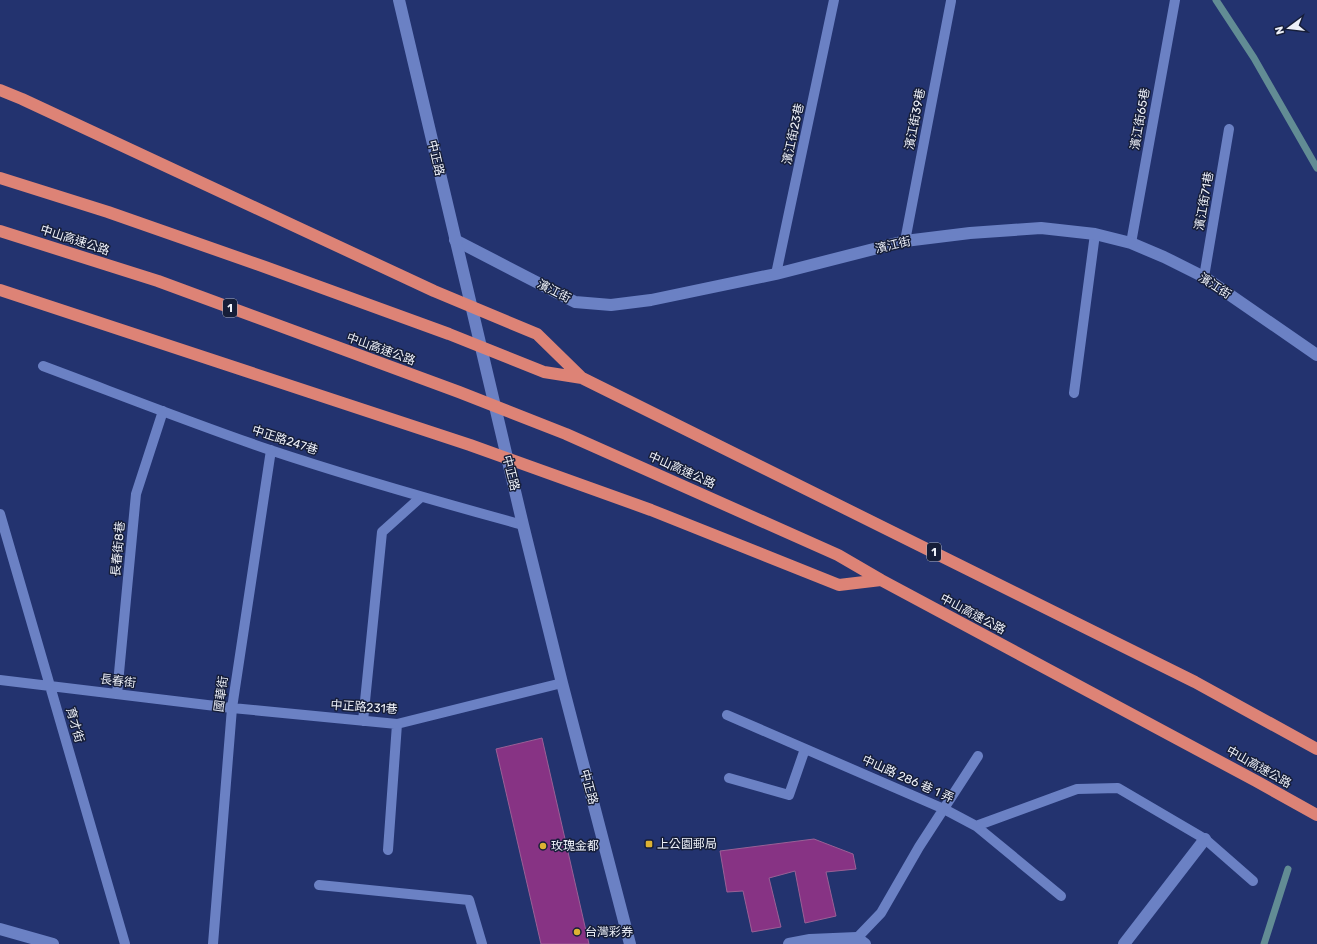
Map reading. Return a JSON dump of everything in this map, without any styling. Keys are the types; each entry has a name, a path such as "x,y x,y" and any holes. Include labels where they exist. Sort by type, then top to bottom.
{"highway":[{"path":"0,90 434,291 537,334 582,378"},
{"name":"1","path":"0,178 138,222 449,334 544,372 582,378 1195,682 1317,750"},
{"name":"中山高速公路","path":"0,231 158,281 458,392 566,434 838,555 881,580 1317,815"},
{"path":"0,290 470,445 570,480 658,513 839,585 881,580"}],"street":[{"name":"中正路","path":"399,0 523,525 562,683 630,944"},
{"name":"濱江街","path":"455,240 576,302 611,304 651,300 776,274 906,242 970,233 1041,228 1095,234 1130,243 1164,257 1204,277 1317,355"},
{"path":"1124,944 1205,839"},
{"path":"0,929 53,944"},
{"path":"789,944 810,940 861,941"}],"lane":[{"name":"濱江街23巷","path":"776,274 834,0"},
{"name":"濱江街65巷","path":"1130,243 1174,0"},
{"name":"濱江街39巷","path":"906,242 951,1"},
{"name":"濱江街71巷","path":"1204,277 1229,129"},
{"path":"1074,393 1095,234"},
{"name":"中正路247巷","path":"43,366 271,450 421,497 523,525"},
{"name":"長春街8巷","path":"117,694 136,494 163,411"},
{"name":"國華街","path":"213,944 232,708 271,450"},
{"path":"363,721 382,532 421,497"},
{"name":"育才街","path":"0,514 2,531 125,944"},
{"name":"長春街","path":"0,680 232,708"},
{"name":"中正路231巷","path":"232,708 397,724 562,683"},
{"name":"中山路 286 巷 1 弄","path":"727,715 944,809 976,826 1061,896"},
{"path":"388,850 397,724"},
{"path":"728,778 789,795 805,749"},
{"path":"861,941 881,913 919,847 978,756"},
{"path":"976,826 1077,790 1118,788 1205,839 1253,881"},
{"path":"319,885 469,900 482,944"}],"building":[{"name":"玫瑰金都","path":"542,738 589,944 541,944 496,749"},
{"path":"814,839 853,854 856,869 826,872 836,916 805,923 795,871 769,878 781,927 752,932 743,891 727,892 720,851"}],"waterway":[{"path":"1216,0 1254,58 1317,168"},
{"path":"1264,944 1288,869"}],"place":[{"name":"上公園郵局","path":"649,844"},
{"name":"玫瑰金都","path":"543,846"},
{"name":"台灣彩券","path":"577,932"}]}
